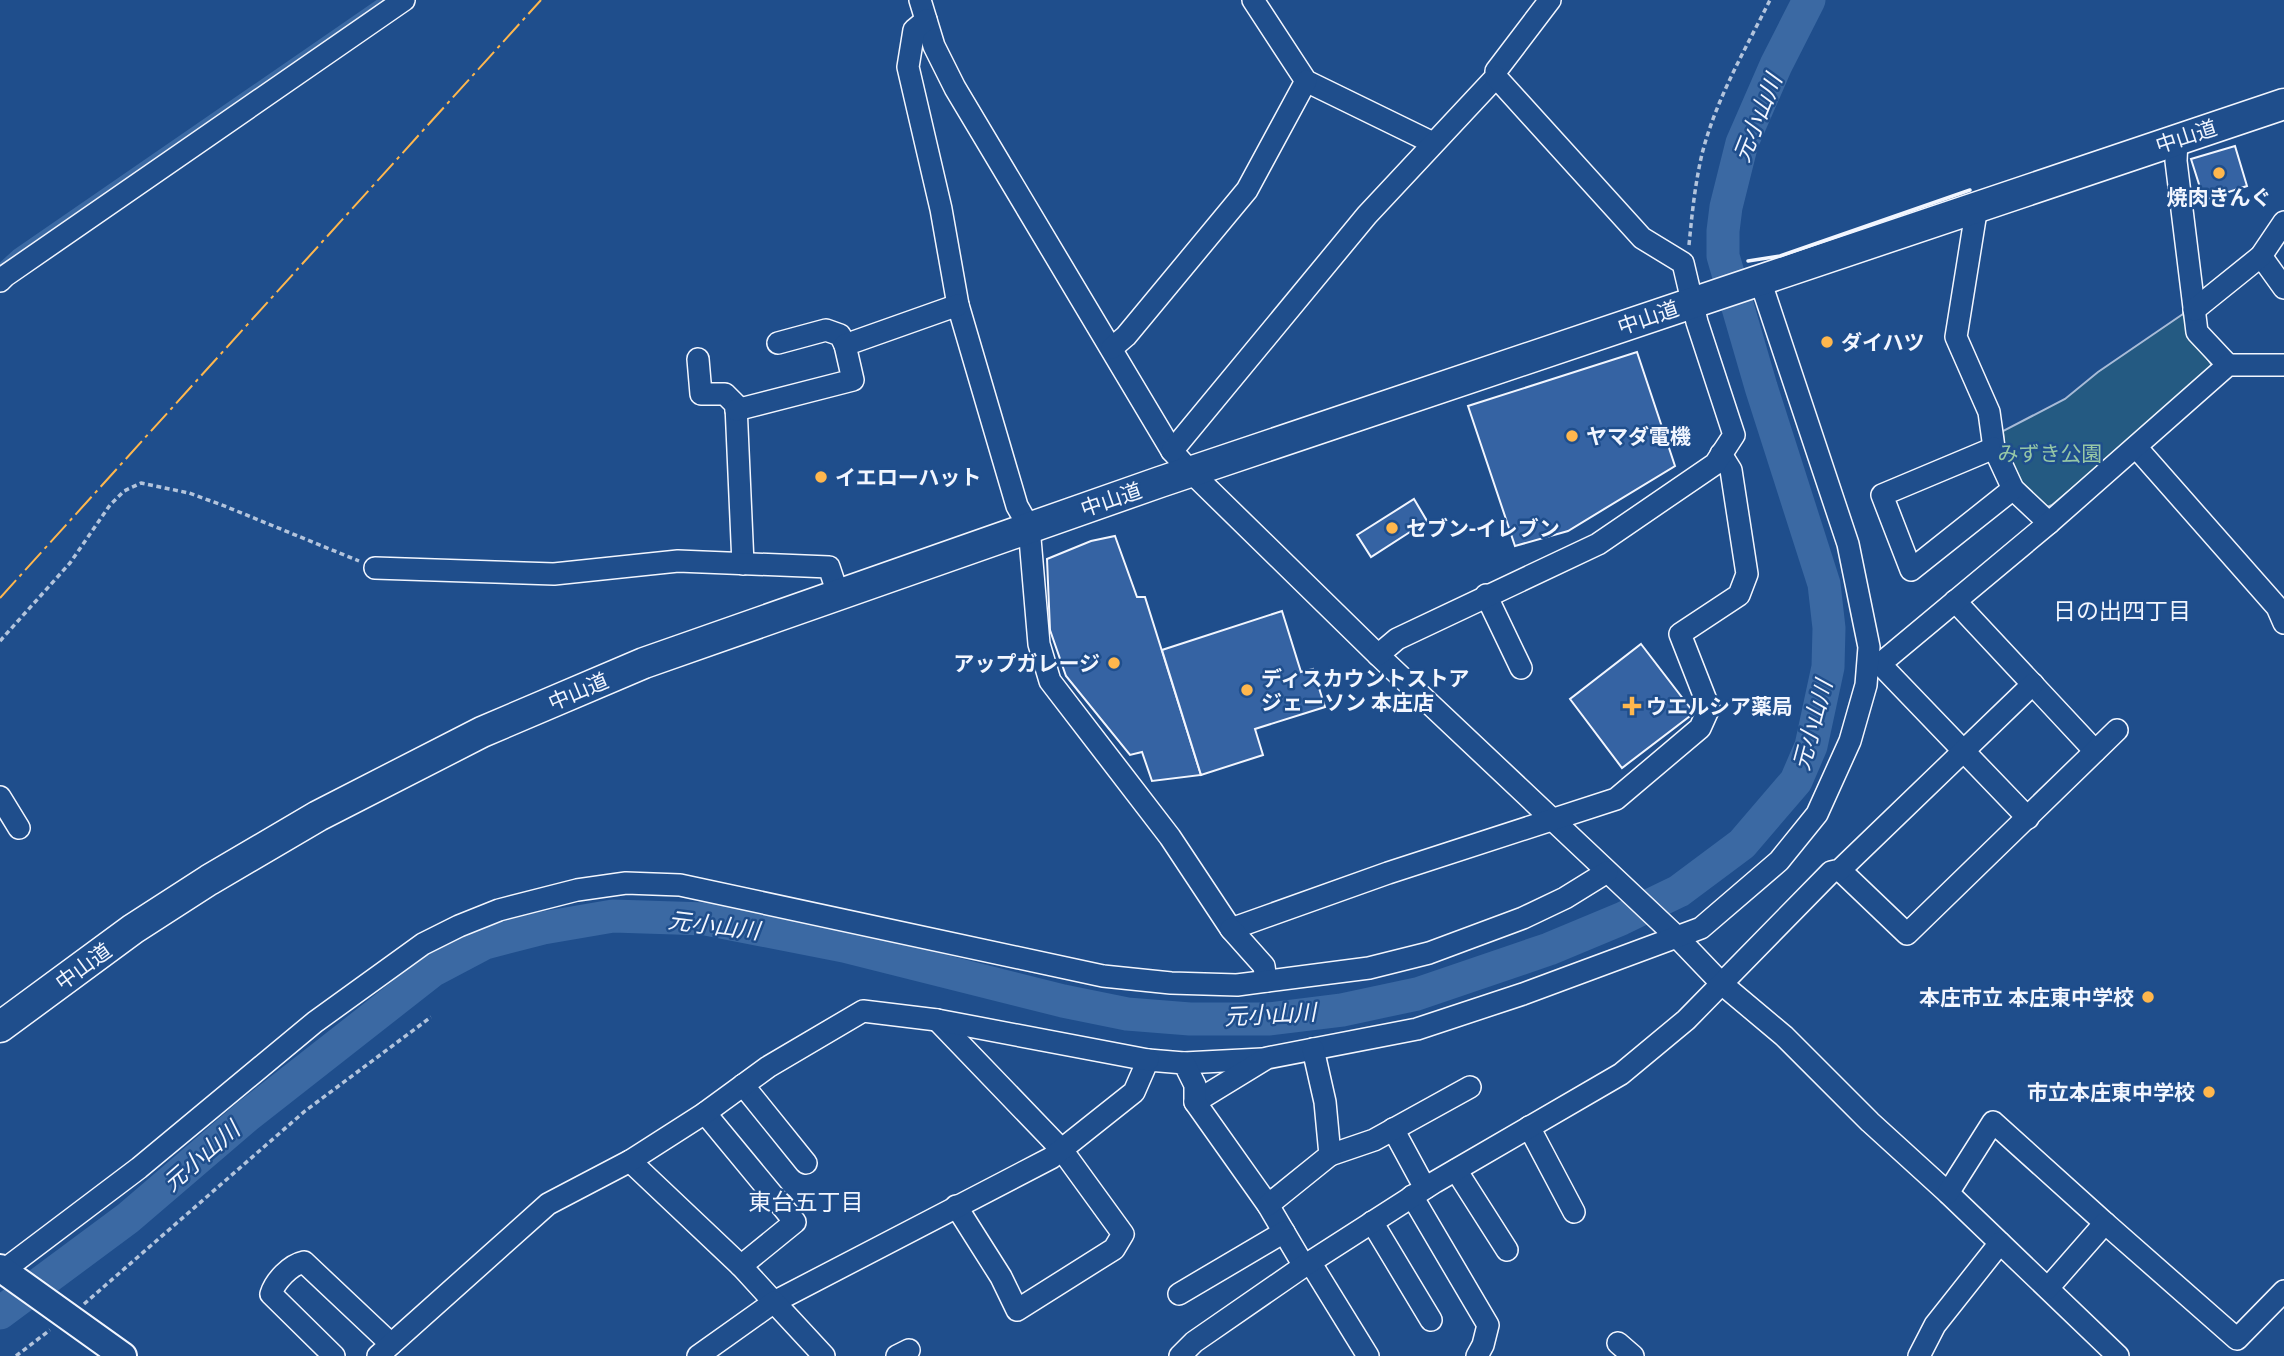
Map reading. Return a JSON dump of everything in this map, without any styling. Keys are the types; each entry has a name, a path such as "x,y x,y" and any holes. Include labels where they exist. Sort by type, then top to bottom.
{"highway":[{"name":"中山道","path":"0,1027 132,929 318,816 494,726 644,663 1029,527 1181,461 1696,302 2284,104"}],"main road":[{"path":"4,1271 123,1356"}],"street":[{"path":"2,275 404,0"},
{"path":"1378,655 1397,639 1598,544 1715,464 1734,435 1683,263 1642,237 1496,77 1496,71 1550,0"},
{"path":"1262,3 1306,80 1433,143"},
{"path":"923,10 914,30 908,67 941,209 958,305 1017,506 1029,527 1038,644 1050,681 1170,837 1231,929 1264,966 1266,981"},
{"path":"923,10 934,46 955,88 1181,461 1550,820 1673,934 1722,984 1784,1036 1870,1122 2118,1356"},
{"path":"1181,461 1367,215 1496,77"},
{"path":"1112,348 1126,336 1247,190 1306,80"},
{"path":"2177,139 2176,161 2197,332 2228,365"},
{"path":"1977,206 1956,337 1989,412 1994,448 2013,489 2049,523"},
{"path":"2194,310 2261,256 2284,222"},
{"path":"2261,256 2284,288"},
{"path":"334,1356 271,1294 274,1286 296,1264 303,1262 384,1350 548,1204 630,1161 705,1113 768,1067 863,1011 937,1020 1148,1060 1184,1063 1267,1058 1417,1029 1523,994 1673,934 1701,928 1779,861 1817,814 1850,741 1866,685 1869,647 1848,544 1757,281"},
{"path":"845,345 958,305"},
{"path":"736,411 853,380 840,335 825,330 778,343"},
{"path":"698,359 701,394 725,394 736,405 743,564"},
{"path":"2028,818 1880,664 2049,523 2228,365 2284,365"},
{"path":"2136,447 2277,607 2284,624"},
{"path":"1994,448 1882,495 1911,570 2013,489"},
{"path":"1231,929 1388,873 1616,799 1700,728 1709,708 1680,634 1740,595 1747,574 1731,470 1721,454"},
{"path":"375,568 554,574 678,561 829,567 838,594"},
{"path":"1486,595 1521,668"},
{"path":"1955,601 2095,751"},
{"path":"1181,1356 1194,1342 1372,1222 1621,1074 1686,1020 1831,872 1840,870 2033,684"},
{"path":"1840,870 1907,934 2116,730"},
{"path":"0,797 19,828"},
{"path":"4,1271 166,1146 315,1022 424,944 499,910 577,890 626,883 680,885 1103,976 1171,983 1237,985 1369,968 1429,953 1523,918 1612,876"},
{"path":"937,1020 1062,1150 1123,1234 1114,1249 1017,1310 1001,1277 956,1206"},
{"path":"1313,1049 1325,1102 1330,1155"},
{"path":"1195,1102 1267,1058"},
{"path":"698,1356 774,1303 1051,1158 1134,1092 1148,1060"},
{"path":"1184,1063 1195,1085 1195,1102 1268,1205 1368,1356"},
{"path":"743,1085 806,1163"},
{"path":"1268,1205 1330,1155 1374,1140 1470,1087"},
{"path":"705,1113 795,1222 741,1266"},
{"path":"1948,1193 1993,1122 2237,1339 2284,1291"},
{"path":"1529,1127 1574,1212"},
{"path":"1393,1129 1419,1192 1488,1325 1477,1356"},
{"path":"630,1161 741,1266 824,1356"},
{"path":"1456,1170 1507,1250"},
{"path":"1372,1222 1431,1320"},
{"path":"2048,1288 2105,1223"},
{"path":"1180,1294 1284,1232"},
{"path":"1919,1356 1935,1325 2000,1243"}],"path":[{"path":"1683,263 1689,250 1695,189 1703,152 1726,87 1770,0"},
{"path":"0,641 70,563 110,505 124,491 141,483 189,493 375,568"},
{"path":"16,1356 305,1111 431,1017"}],"green space":[{"name":"みずき公園","path":"2183,314 2190,333 2213,367 2211,373 2052,505 2045,508 2031,498 2005,459 2003,431 2065,399 2098,372"}],"building":[{"name":"焼肉きんぐ","path":"2235,146 2247,186 2204,200 2191,159"},
{"name":"ヤマダ電機","path":"1637,352 1675,466 1568,531 1515,546 1468,406"},
{"name":"セブン-イレブン","path":"1414,499 1427,521 1371,557 1357,535"},
{"name":"アップガレージ","path":"1115,536 1137,597 1145,597 1201,775 1152,781 1142,752 1130,755 1066,676 1050,630 1047,559 1091,541"},
{"name":"ディスカウントストア ジェーソン 本庄店","path":"1282,611 1301,672 1313,669 1325,707 1255,729 1263,755 1201,775 1162,650"},
{"name":"ウエルシア薬局","path":"1641,644 1694,713 1622,768 1570,699"}],"waterway":[{"path":"0,266 15,252 381,0"},
{"name":"元小山川","path":"0,1313 128,1218 247,1116 432,971 485,943 543,928 613,916 706,919 844,946 1063,1001 1127,1014 1190,1019 1268,1019 1342,1010 1417,994 1549,949 1679,891 1742,844 1796,781 1811,746 1828,667 1829,628 1824,584 1761,387 1723,256 1726,207 1742,143 1776,65 1809,0"}],"wall":[{"path":"1748,261 1780,256 1970,190"}],"power":[{"path":"0,598 541,0"}],"place":[{"name":"焼肉きんぐ","path":"2219,173"},
{"name":"ダイハツ","path":"1827,342"},
{"name":"ヤマダ電機","path":"1572,436"},
{"name":"イエローハット","path":"821,477"},
{"name":"セブン-イレブン","path":"1392,528"},
{"name":"アップガレージ","path":"1114,663"},
{"name":"ディスカウントストア ジェーソン 本庄店","path":"1247,690"},
{"name":"ウエルシア薬局","path":"1632,706"},
{"name":"本庄市立 本庄東中学校","path":"2148,997"},
{"name":"市立本庄東中学校","path":"2209,1092"}],"district":[{"name":"日の出四丁目","path":"2122,610"},
{"name":"東台五丁目","path":"806,1201"}]}
